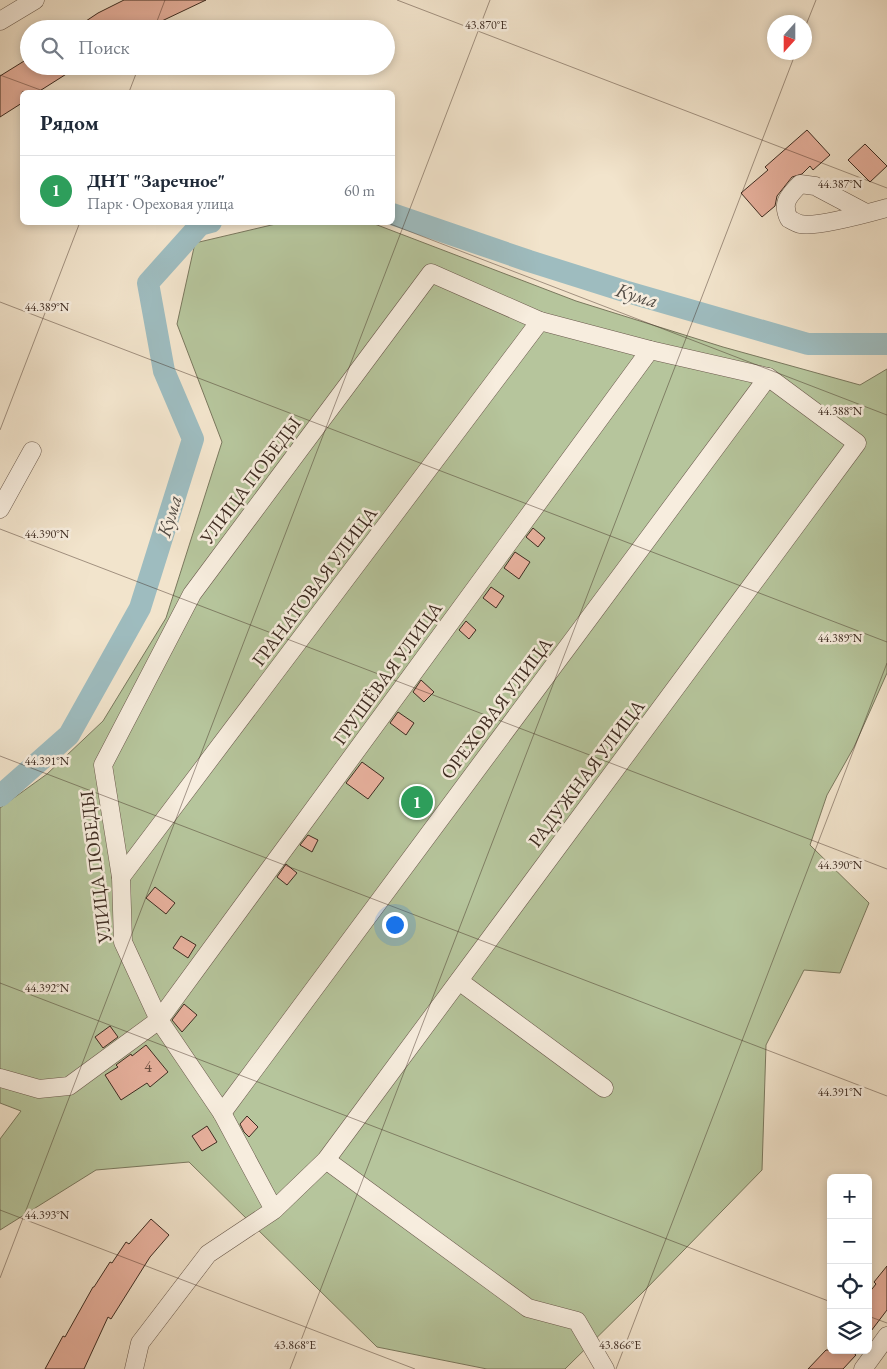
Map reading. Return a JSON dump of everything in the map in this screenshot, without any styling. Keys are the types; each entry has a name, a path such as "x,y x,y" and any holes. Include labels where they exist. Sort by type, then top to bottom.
{"street":[{"path":"0,21 35,0"},
{"path":"866,213 887,208"},
{"name":"УЛИЦА ПОБЕДЫ","path":"274,1210 222,1113 159,1020 123,942 121,877 103,765 192,594 431,273 540,321"},
{"path":"540,321 650,350 768,377"},
{"name":"ГРАНАТОВАЯ УЛИЦА","path":"121,877 540,321"},
{"name":"ГРУШЁВАЯ УЛИЦА","path":"0,1078 39,1089 69,1086 159,1020 650,350"},
{"name":"РАДУЖНАЯ УЛИЦА","path":"274,1210 326,1160 857,443 768,377"},
{"name":"ОРЕХОВАЯ УЛИЦА","path":"222,1113 768,377"},
{"path":"0,509 32,451"},
{"path":"459,980 604,1088"},
{"path":"326,1160 528,1308 576,1321 605,1369"},
{"path":"134,1369 140,1344 208,1254 274,1210"},
{"path":"863,1369 887,1336"}],"green space":[{"path":"272,225 377,225 576,301 723,347 860,385 887,369 887,673 854,747 827,795 810,845 869,903 840,973 804,970 766,1045 762,1170 565,1369 487,1369 377,1347 189,1162 96,1170 0,1230 0,1139 21,1111 0,1103 0,808 47,774 103,721 166,618 222,442 177,324 195,243"}],"building":[{"path":"124,0 206,0 164,20 88,20"},
{"path":"20,64 20,75 65,75 41,90 20,90 20,104 0,117 0,76"},
{"path":"807,130 830,155 813,170 810,166 802,174 792,177 777,196 775,206 762,217 741,193 768,170 765,167"},
{"path":"865,144 887,166 870,182 848,160"},
{"path":"533,528 545,538 538,547 526,537"},
{"path":"515,552 530,562 519,579 504,568"},
{"path":"491,587 504,596 496,608 483,598"},
{"path":"466,621 476,630 469,639 459,630"},
{"path":"421,680 434,692 424,702 413,692"},
{"path":"398,712 414,723 406,735 390,723"},
{"path":"362,762 384,778 368,799 346,783"},
{"path":"308,835 318,840 312,852 300,845"},
{"path":"286,864 297,873 287,885 277,877"},
{"path":"155,887 175,903 166,914 146,898"},
{"path":"181,936 196,945 188,958 173,948"},
{"path":"184,1004 197,1015 182,1032 172,1020"},
{"path":"110,1026 118,1037 103,1048 95,1037"},
{"path":"146,1045 168,1072 150,1087 147,1083 121,1100 105,1075 118,1067 116,1065 131,1054 132,1056"},
{"path":"247,1116 258,1127 249,1137 240,1124"},
{"path":"207,1126 217,1142 202,1151 192,1136"},
{"path":"151,1219 169,1235 150,1257 111,1319 108,1317 84,1369 45,1369 63,1336 65,1337 93,1287 110,1262 112,1263 126,1242 129,1244"},
{"path":"887,1266 887,1310 872,1330 872,1289 876,1284 874,1282"},
{"path":"826,1350 827,1354 856,1355 843,1369 808,1369"}],"waterway":[{"name":"Кума","path":"395,215 624,291 808,344 887,344"},
{"name":"Кума","path":"0,796 69,735 140,608 193,439 164,371 148,283 200,225"}],"place":[{"name":"ДНТ \"Заречное\"","path":"417,802"}]}
